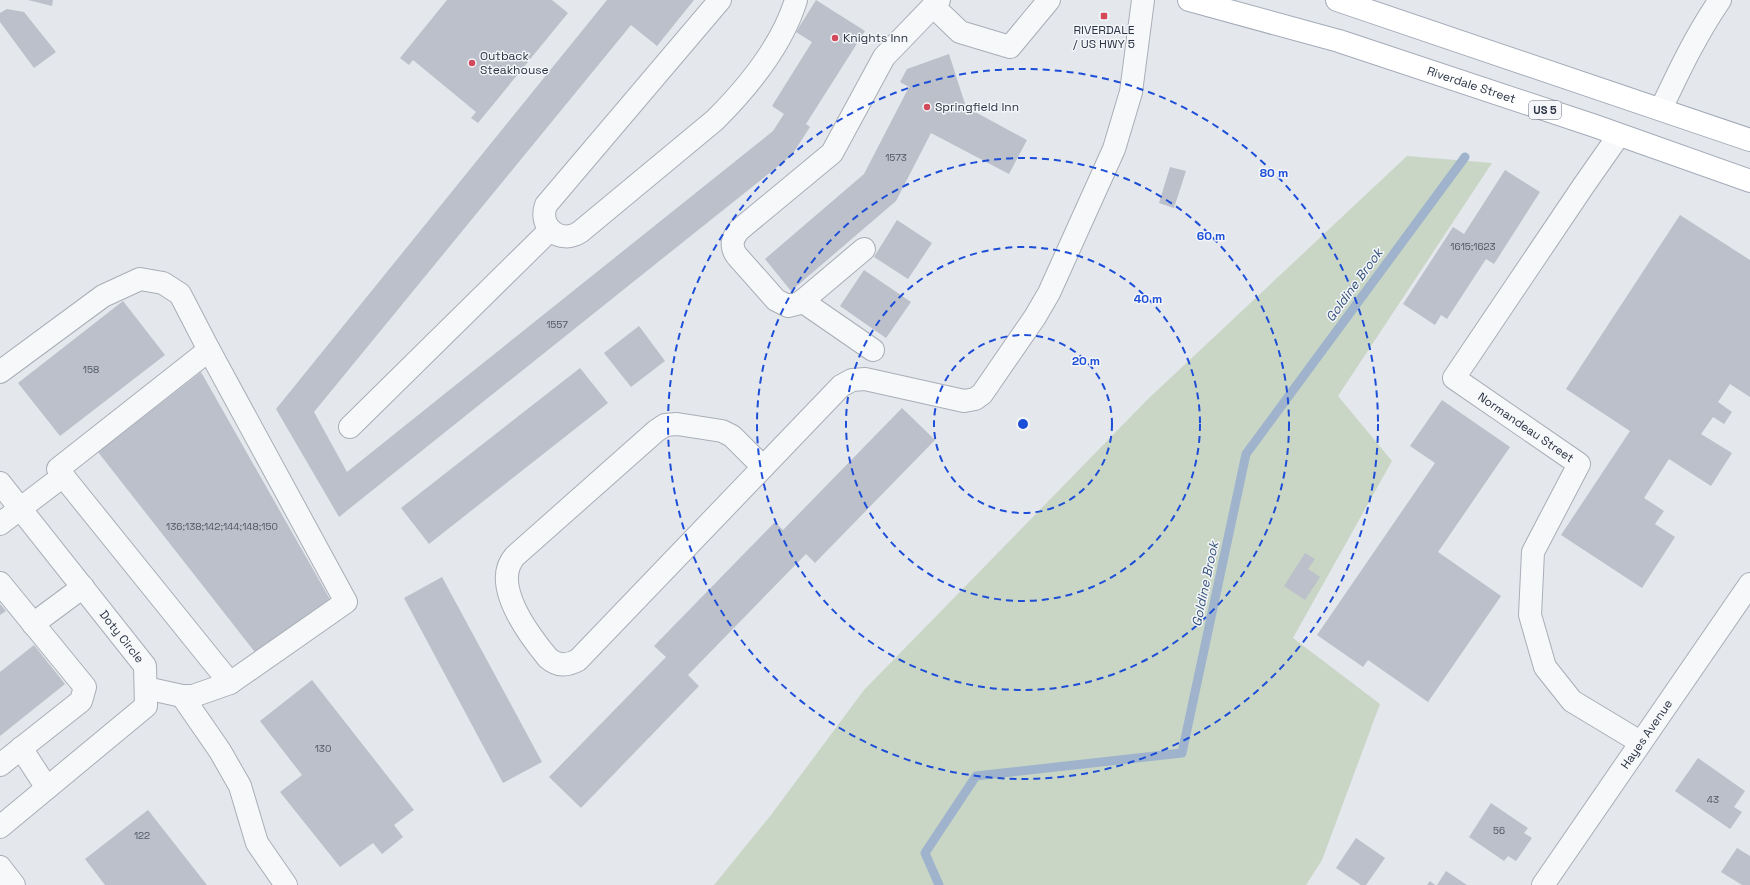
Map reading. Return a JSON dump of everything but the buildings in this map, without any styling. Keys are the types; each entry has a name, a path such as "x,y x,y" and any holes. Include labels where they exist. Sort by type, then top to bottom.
{"main road":[{"name":"Riverdale Street","path":"1189,0 1339,41 1619,135 1750,181"},
{"path":"1337,0 1750,140"}],"street":[{"path":"720,0 550,200 544,210 545,221 550,230 565,237 580,232 715,120 731,104 762,65 784,31 796,0"},
{"path":"864,249 797,305 788,306 776,300 734,252 734,238 739,230 832,153 884,57 936,3 960,32 1010,47 1049,0"},
{"path":"762,466 732,436 722,431 677,424 665,425 656,430 512,559 506,577 517,613 548,658 556,664 562,665 578,660 762,466 841,386 852,380 871,380 964,401 975,399 989,386 1035,317 1049,293 1114,149 1131,92 1143,0"},
{"path":"1661,109 1681,65 1706,21 1720,0"},
{"name":"Normandeau Street","path":"1619,135 1454,378 1579,464 1533,552 1530,615 1545,667 1572,701 1640,742"},
{"path":"350,427 550,230"},
{"path":"0,372 103,296 140,279 163,283 180,294 208,350 346,602 230,683 193,696 182,696 146,688"},
{"path":"802,301 873,350"},
{"path":"208,350 58,469 230,683"},
{"path":"0,524 63,476"},
{"name":"Doty Circle","path":"0,483 145,666 146,688 146,707 0,827"},
{"path":"0,583 85,688 81,701 0,765"},
{"name":"Hayes Avenue","path":"1542,885 1750,584"},
{"path":"34,624 83,587"},
{"path":"182,696 234,774 240,786 258,843 286,885"},
{"path":"21,748 47,788"},
{"path":"0,867 14,885"}],"green space":[{"path":"1407,156 1492,163 1338,396 1392,461 1293,638 1380,704 1322,860 1306,885 714,885 771,815 864,690 1148,399"}],"waterway":[{"name":"Goldine Brook","path":"939,885 925,853 976,776 1182,753 1246,454 1465,157"}],"place":[{"name":"RIVERDALE / US HWY 5","path":"1104,16"},
{"name":"Knights Inn","path":"835,38"},
{"name":"Outback Steakhouse","path":"472,63"},
{"name":"Springfield Inn","path":"927,107"}]}
